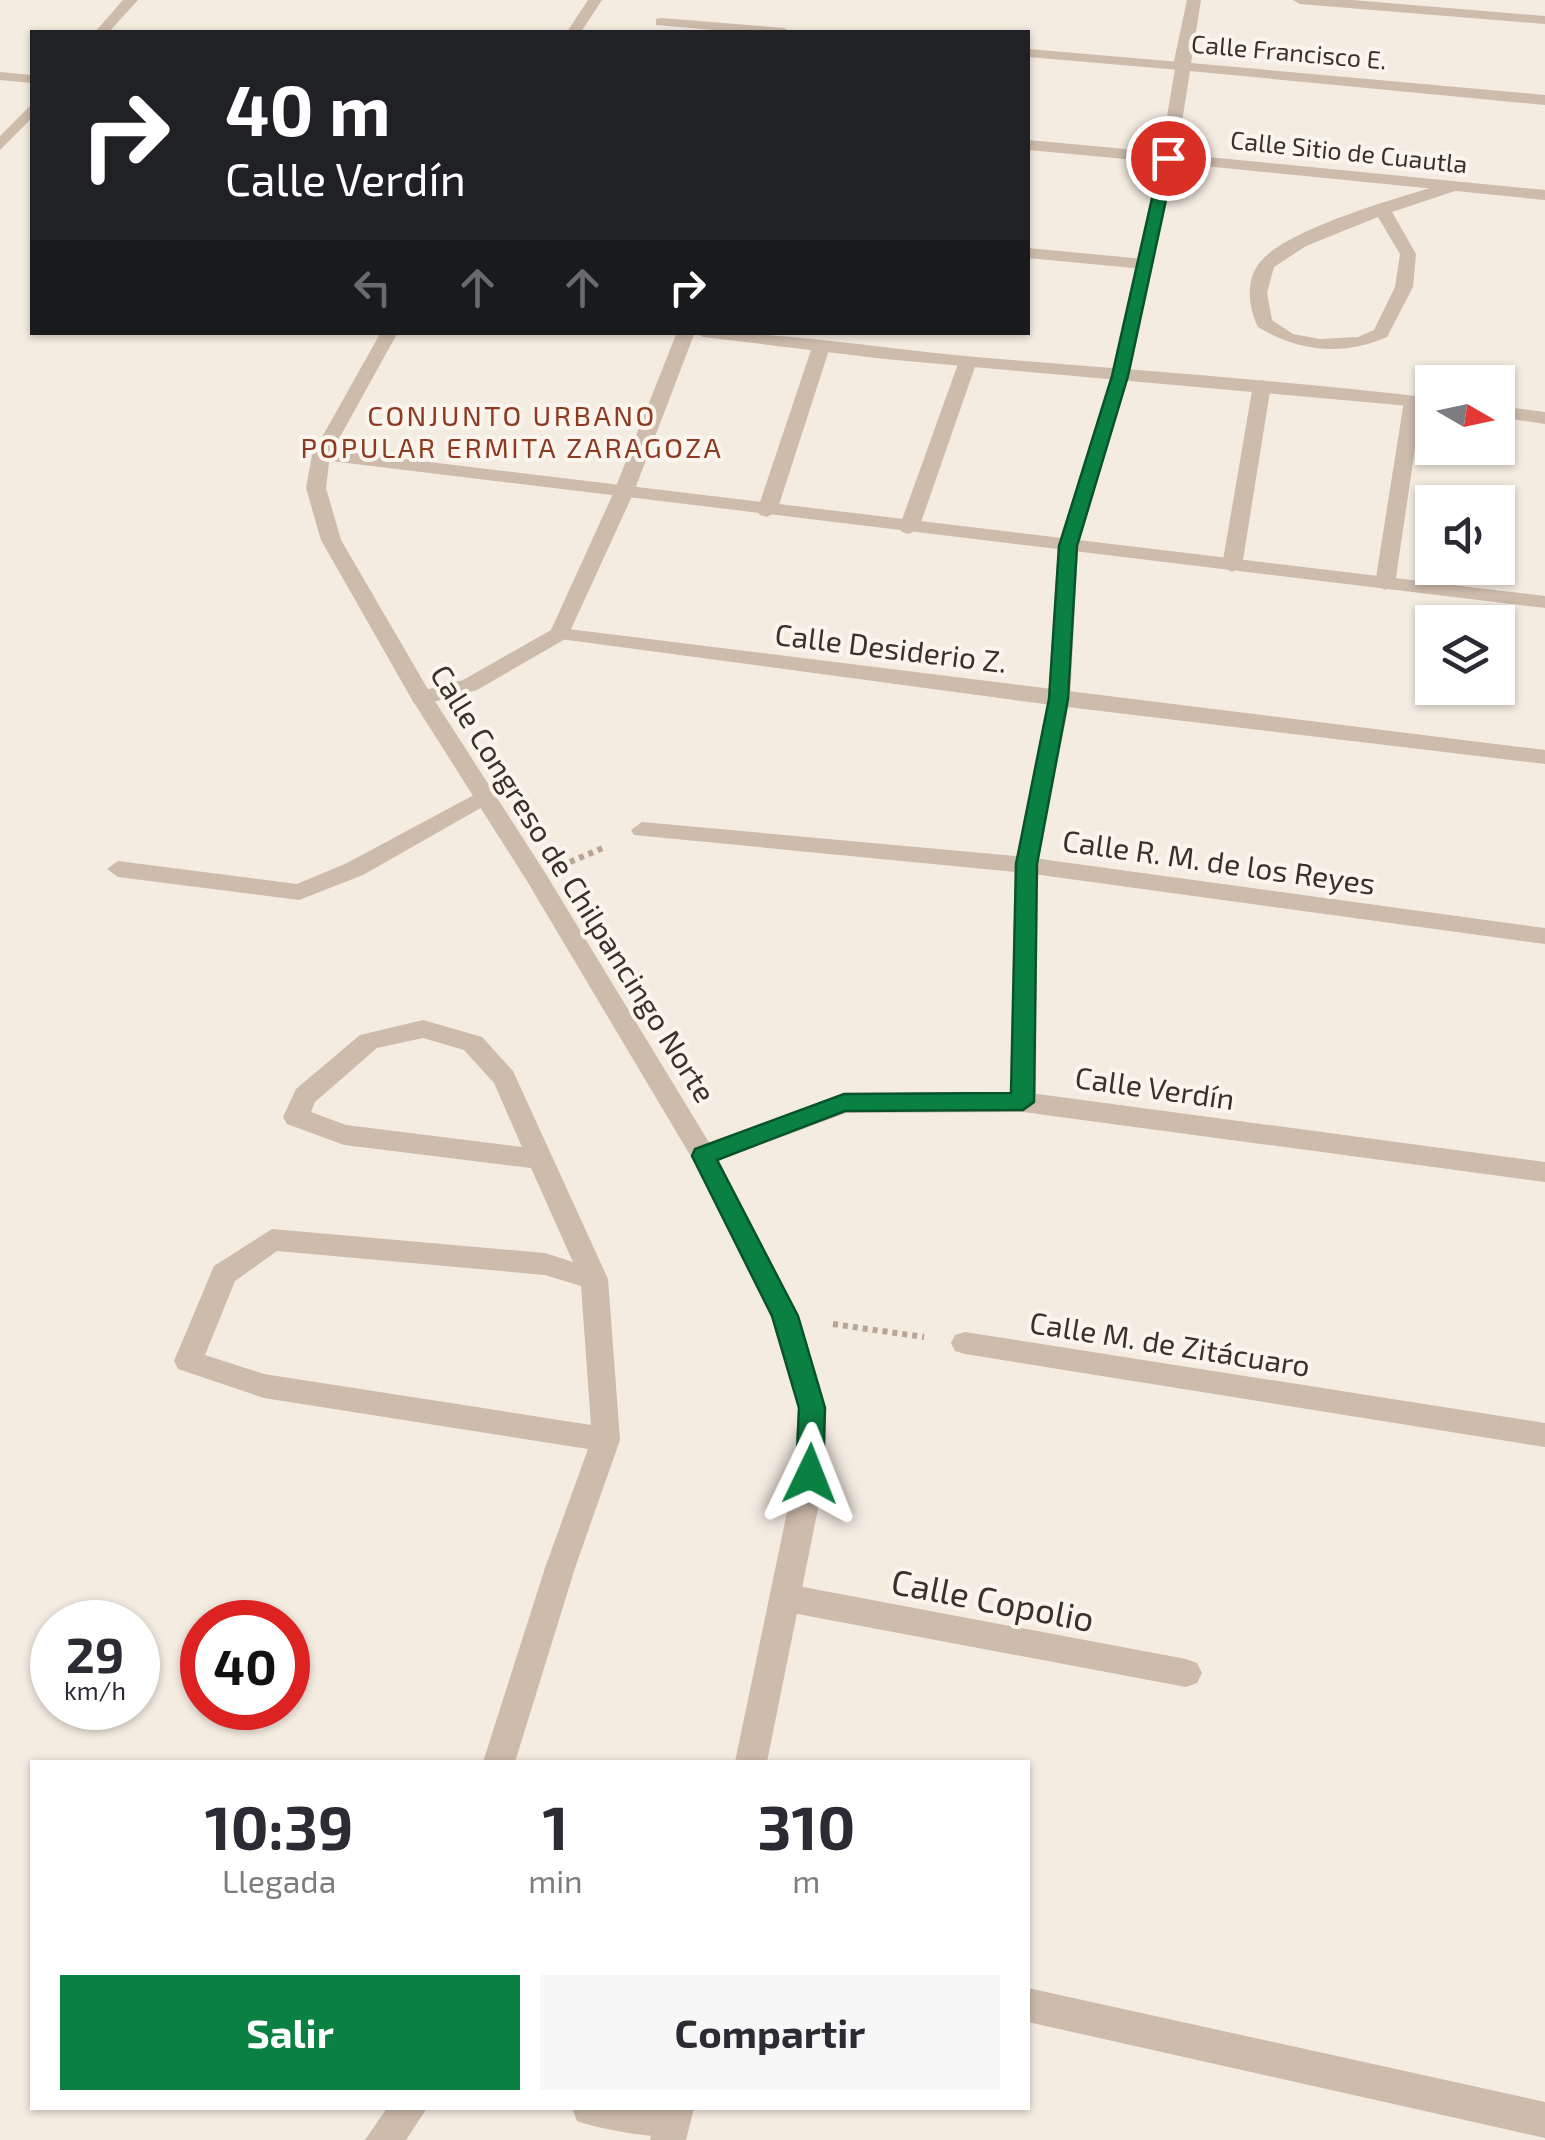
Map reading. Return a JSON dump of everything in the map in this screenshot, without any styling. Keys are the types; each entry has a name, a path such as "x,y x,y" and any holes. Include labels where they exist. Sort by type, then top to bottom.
{"street":[{"path":"104,30 131,0"},
{"path":"575,30 594,0"},
{"path":"1023,1102 1026,864 1059,699 1068,546 1120,376 1168,158 1180,66 1194,0"},
{"path":"1300,0 1545,20"},
{"path":"661,22 759,30"},
{"name":"Calle Francisco E.","path":"1030,53 1545,100"},
{"path":"0,76 30,79"},
{"path":"0,145 30,111"},
{"name":"Calle Sitio de Cuautla","path":"1030,145 1545,195"},
{"path":"1383,210 1408,254 1404,287 1380,333 1361,342 1320,344 1288,338 1264,322 1256,290 1268,262 1322,231 1383,210 1452,187"},
{"path":"1030,253 1144,264"},
{"name":"Calle Congreso de Chilpancingo Norte","path":"388,335 321,455 316,488 331,540 422,698 536,877 704,1156 785,1316 812,1408 810,1474 751,1760"},
{"path":"422,698 470,685 560,634 623,494 685,335"},
{"path":"722,335 820,350 966,364 1262,385 1415,401"},
{"path":"767,511 820,350"},
{"path":"910,528 966,364"},
{"path":"1232,566 1262,385"},
{"path":"1515,414 1545,418"},
{"path":"1385,584 1415,440"},
{"path":"321,455 1545,602"},
{"name":"Calle Desiderio Z.","path":"560,634 1545,757"},
{"path":"118,869 299,892 355,869 485,796"},
{"name":"Calle R. M. de los Reyes","path":"642,830 1026,864 1545,936"},
{"path":"500,1760 560,1568 606,1440 594,1278 504,1078 473,1042 423,1029 370,1041 305,1096 296,1117 344,1136 540,1159"},
{"name":"Calle Verdín","path":"704,1156 844,1103 1023,1102 1545,1172"},
{"path":"594,1278 544,1264 272,1240 224,1274 188,1360 264,1386 606,1440"},
{"name":"Calle M. de Zitácuaro","path":"965,1343 1545,1435"},
{"name":"Calle Copolio","path":"787,1598 1186,1673"},
{"path":"1030,2004 1545,2120"},
{"path":"382,2140 407,2110"},
{"path":"601,2110 672,2123"}],"path":[{"path":"536,877 642,830"},
{"path":"785,1316 965,1343"}],"district":[{"name":"CONJUNTO URBANO POPULAR ERMITA ZARAGOZA","path":"512,431"}],"route":[{"path":"810,1474 812,1408 785,1316 704,1156 844,1103 1023,1102 1026,864 1059,699 1068,546 1120,376 1168,158"}]}
